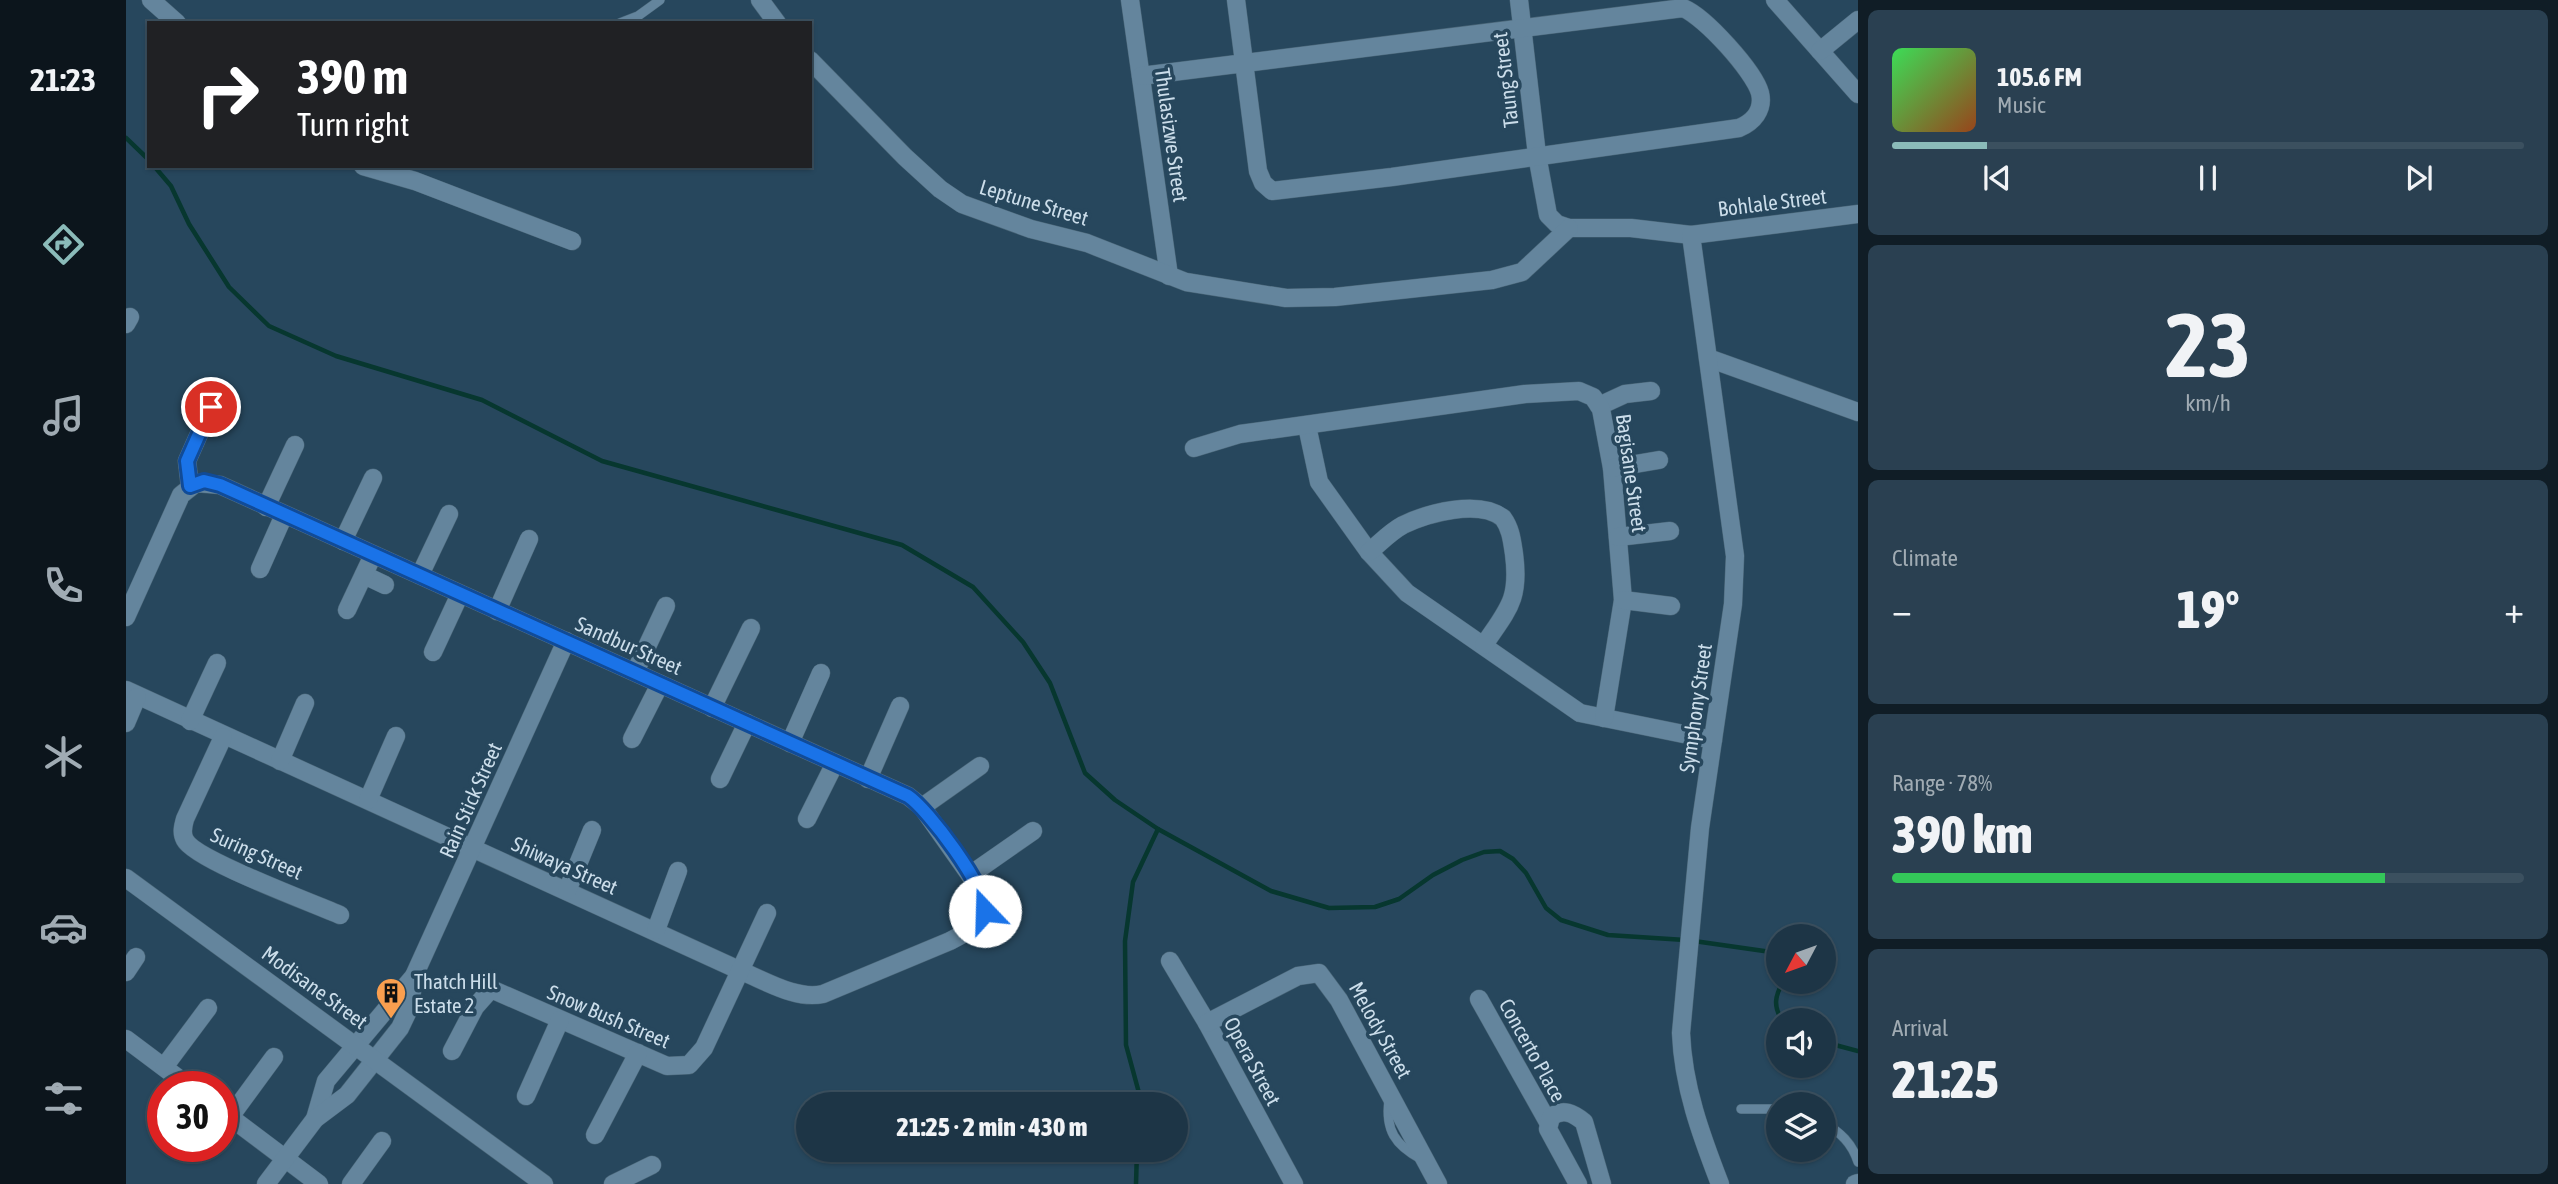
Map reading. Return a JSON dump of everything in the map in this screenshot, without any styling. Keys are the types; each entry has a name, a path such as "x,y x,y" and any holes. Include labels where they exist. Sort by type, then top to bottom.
{"street":[{"path":"150,0 175,21"},
{"path":"760,0 776,21"},
{"name":"Thulasizwe Street","path":"1130,0 1169,276"},
{"path":"1141,75 1243,61 1683,8 1696,14 1713,29 1760,93 1755,117 1739,128 1392,177 1272,191 1263,183 1258,172 1243,61 1236,0"},
{"name":"Taung Street","path":"1519,0 1537,155 1548,215 1557,224 1569,228"},
{"path":"1775,0 1858,94"},
{"path":"1820,51 1858,20"},
{"name":"Leptune Street","path":"812,62 905,157 940,190 962,204 1020,226 1087,243 1169,276 1212,287 1286,298 1335,297 1492,280 1522,272 1569,228"},
{"path":"370,168 415,181 572,241"},
{"name":"Bohlale Street","path":"1569,228 1631,228 1691,235 1858,214"},
{"name":"Symphony Street","path":"1691,235 1735,556 1733,604 1691,919 1683,998 1682,1062 1697,1124 1720,1184"},
{"path":"1708,358 1858,412"},
{"name":"Bagisane Street","path":"1194,448 1240,434 1552,392 1579,391 1593,397 1600,406 1612,468 1623,600 1604,718"},
{"path":"1600,406 1625,394 1651,391"},
{"path":"126,617 177,501 188,488 187,461 211,407"},
{"path":"1307,426 1319,482 1369,552 1407,593 1580,713 1713,740"},
{"path":"266,507 295,444"},
{"path":"1612,468 1659,460"},
{"path":"344,541 373,478"},
{"name":"Sandbur Street","path":"188,488 211,482 908,796 922,807 970,875 986,906 976,927"},
{"path":"1369,552 1391,533 1430,515 1481,509 1503,518 1512,537 1517,584 1509,608 1484,645"},
{"path":"420,575 449,514"},
{"path":"260,569 284,515"},
{"path":"1618,537 1670,531"},
{"path":"497,611 529,540"},
{"path":"347,610 373,555"},
{"path":"363,575 385,585"},
{"path":"433,652 460,594"},
{"path":"1623,600 1671,606"},
{"path":"635,672 666,606"},
{"path":"712,708 751,628"},
{"name":"Rain Stick Street","path":"315,1119 326,1081 414,976 566,641"},
{"path":"190,721 217,663"},
{"path":"789,743 821,673"},
{"path":"632,739 660,684"},
{"name":"Shiwaya Street","path":"126,723 132,694 656,930 741,971 810,997 950,942 976,927"},
{"path":"280,761 304,703"},
{"path":"868,779 900,705"},
{"path":"720,779 747,723"},
{"name":"Suring Street","path":"223,737 185,819 182,830 186,843 209,858 340,915"},
{"path":"368,800 396,737"},
{"path":"807,819 835,763"},
{"path":"922,807 980,766"},
{"path":"567,891 592,830"},
{"path":"970,875 1033,831"},
{"path":"656,930 678,872"},
{"name":"Modisane Street","path":"126,878 544,1184"},
{"name":"Snow Bush Street","path":"452,1051 475,1007 491,989 674,1068 689,1065 705,1048 767,913"},
{"path":"126,972 136,957"},
{"name":"Opera Street","path":"1170,961 1207,1023 1294,1184"},
{"name":"Melody Street","path":"1207,1023 1298,975 1319,974 1333,989 1438,1184"},
{"name":"Rain Stick Street","path":"266,1184 315,1119 347,1095 408,1014 414,976"},
{"name":"Concerto Place","path":"1479,999 1548,1122 1578,1184"},
{"path":"164,1067 208,1008"},
{"path":"526,1096 560,1020"},
{"path":"126,1039 169,1071"},
{"path":"595,1135 638,1053"},
{"path":"238,1100 274,1056"},
{"name":"Concerto Place","path":"1548,1122 1557,1113 1568,1112 1584,1122 1602,1184"},
{"path":"238,1123 319,1184"},
{"path":"351,1184 382,1141"},
{"path":"613,1184 652,1165"}],"lane":[{"path":"628,21 660,0"},
{"path":"1741,1109 1766,1109"},
{"path":"1836,1130 1854,1151 1858,1161"}],"waterway":[{"path":"126,138 147,158"},
{"path":"156,168 171,186 189,224 229,287 269,326 336,356 482,400 602,461 902,545 973,587 1023,642 1050,683 1085,773 1115,800 1158,829 1271,891 1329,908 1375,907 1399,899 1433,875 1462,860 1484,852 1500,851 1513,859 1526,873 1546,908 1561,920 1608,935 1685,940"},
{"path":"1139,1092 1126,1045 1125,941 1133,882 1158,829"},
{"path":"1694,941 1766,951"},
{"path":"1777,1008 1778,994"},
{"path":"1836,1045 1858,1051"},
{"path":"1136,1184 1137,1162"}],"place":[{"name":"Thatch Hill Estate 2","path":"391,1020"}],"route":[{"path":"211,407 187,461 190,486 204,481 220,485 908,796 922,807 970,875 984,899 985,911"}]}
